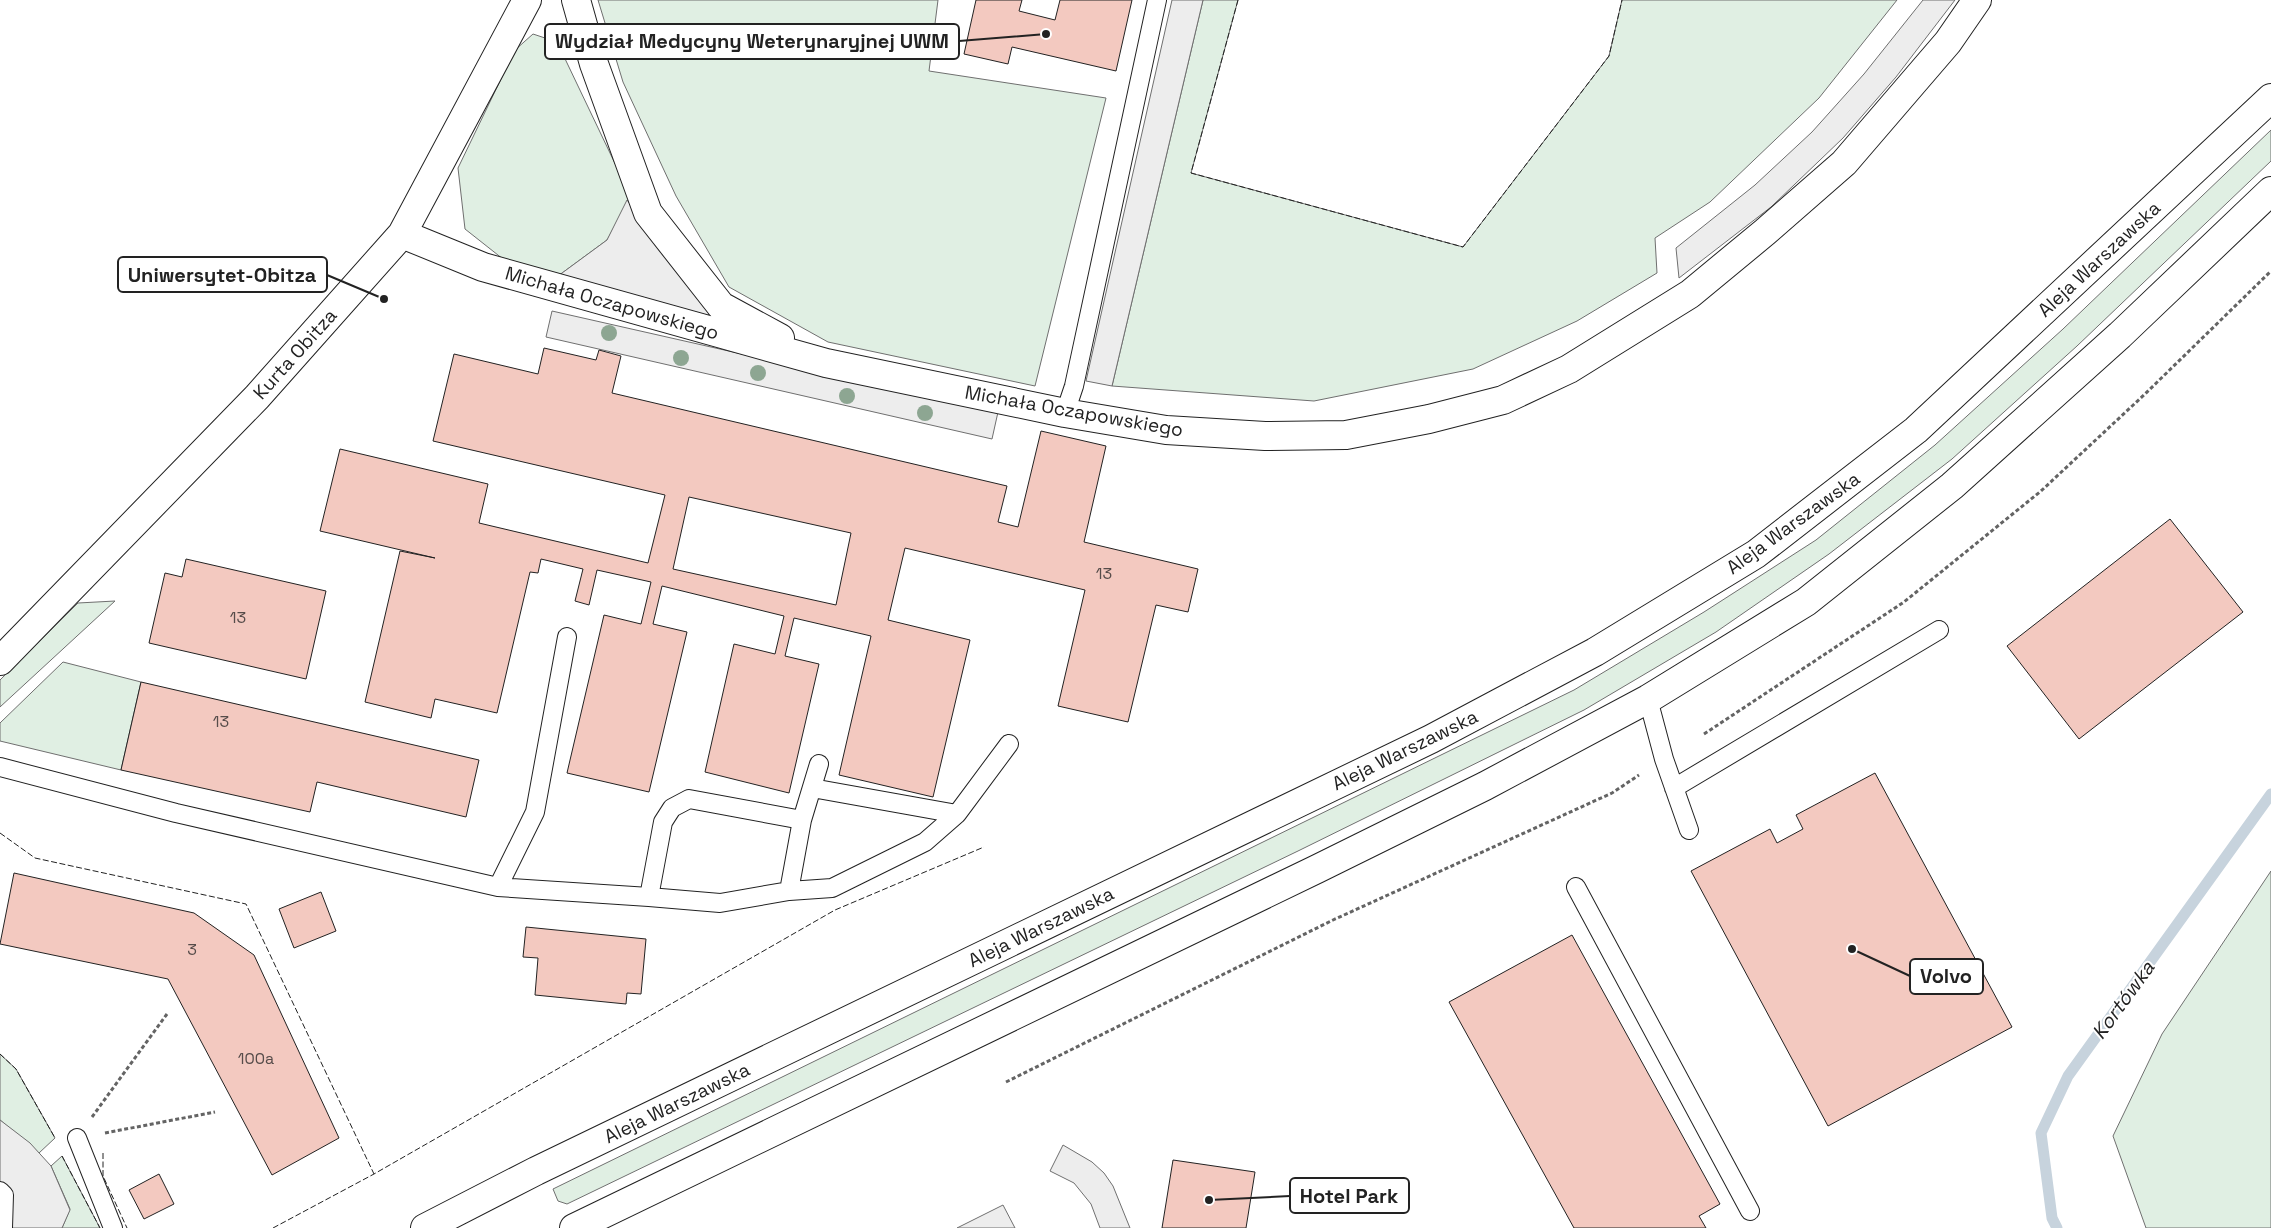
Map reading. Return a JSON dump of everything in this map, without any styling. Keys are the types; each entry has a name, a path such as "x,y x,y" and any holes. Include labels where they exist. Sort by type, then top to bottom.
{"main road":[{"name":"Kurta Obitza","path":"0,661 257,397 402,234 526,0"},
{"name":"Michała Oczapowskiego","path":"576,0 594,64 648,213 721,306 826,362"},
{"name":"Michała Oczapowskiego","path":"402,234 483,267 826,362 1065,413 1166,430 1265,436 1320,437 1346,435 1503,400 1569,369 1690,294 1844,163 1948,42 1977,0"},
{"name":"Aleja Warszawska","path":"440,1225 545,1167 1431,739 1594,652 1756,554 1916,430 2271,98"},
{"path":"574,1228 1317,869 1485,786 1648,699 1806,602 1952,486 2120,335 2271,191"}],"lane":[{"path":"1065,413 1076,376 1157,0"},
{"path":"1674,788 1939,630"},
{"path":"498,887 535,812 567,637"},
{"path":"1648,699 1674,788 1689,830"},
{"path":"0,767 176,813 498,887 720,903 789,891 832,888 925,842 957,814 1009,744"},
{"path":"789,891 802,820 819,764"},
{"path":"812,788 957,814"},
{"path":"649,897 663,822 672,808 689,799 802,820"},
{"path":"1576,887 1750,1210"},
{"path":"77,1138 114,1228"},
{"path":"0,1191 4,1195 3,1228"}],"path":[{"path":"77,1138 167,1014"},
{"path":"77,1138 215,1112"}],"green space":[{"path":"598,0 938,0 929,71 1106,98 1035,386 828,342 729,287 676,196 623,82"},
{"path":"1203,0 1238,0 1191,173 1463,247 1609,56 1622,0 1897,0 1819,98 1710,202 1655,238 1657,273 1577,321 1473,369 1314,401 1112,386"},
{"path":"533,34 557,42 631,197 607,240 558,276 503,259 465,229 458,168 515,50"},
{"path":"2271,130 2271,161 2077,346 1952,459 1829,554 1716,632 1584,710 1298,851 567,1204 558,1201 553,1189 1574,690 1704,612 1816,540 1935,445 2063,329"},
{"path":"115,601 0,707 0,680 78,603"},
{"path":"63,662 141,682 121,770 0,741 0,723"},
{"path":"2271,871 2271,1228 2146,1228 2113,1136 2162,1034"},
{"path":"0,1054 16,1069 55,1138 39,1153 0,1120"},
{"path":"62,1156 100,1228 62,1228 70,1209 51,1166"}],"shaded area":[{"path":"1172,0 1203,0 1112,386 1086,381"},
{"path":"1923,0 1955,0 1896,77 1843,138 1771,207 1679,278 1676,248 1755,185 1812,132 1864,74"},
{"path":"627,200 717,319 558,276 607,240"},
{"path":"552,311 998,412 992,439 546,337"},
{"path":"0,1120 30,1143 51,1166 70,1210 62,1228 0,1228"},
{"path":"1063,1145 1092,1162 1104,1173 1113,1186 1130,1228 1100,1228 1091,1204 1074,1183 1050,1171"},
{"path":"1003,1205 1015,1228 957,1228"}],"building":[{"path":"976,0 1022,0 1019,11 1055,20 1060,0 1132,0 1116,71 1012,47 1008,64 964,54"},
{"path":"544,348 596,360 599,350 621,356 612,393 1007,486 998,522 1018,527 1041,431 1106,446 1084,542 1198,569 1188,612 1156,605 1128,722 1058,706 1085,590 905,548 888,620 970,640 933,797 839,775 871,636 794,618 785,656 819,664 789,793 705,772 734,644 775,654 784,616 662,586 653,624 687,632 649,792 567,773 604,615 641,624 651,582 597,570 589,605 575,601 583,569 541,559 538,573 530,572 497,713 435,699 431,718 365,702 400,551 435,558 320,531 340,449 488,484 479,523 648,563 665,495 433,441 454,354 538,374","holes":["689,497 851,533 836,605 673,569"]},
{"path":"2170,519 2243,612 2079,739 2007,646"},
{"path":"186,559 326,591 306,679 149,643 165,573 182,577"},
{"path":"141,682 479,760 466,817 317,782 310,812 121,770"},
{"path":"1875,773 2012,1027 1828,1126 1691,871 1770,829 1777,843 1803,829 1796,815"},
{"path":"14,873 194,913 254,955 339,1138 272,1175 168,979 0,944"},
{"path":"321,892 336,931 294,948 279,909"},
{"path":"526,927 646,939 641,994 627,993 626,1004 535,995 538,958 523,957"},
{"path":"1572,935 1720,1204 1699,1216 1706,1228 1574,1228 1449,1002"},
{"path":"1173,1160 1255,1172 1246,1228 1162,1228"},
{"path":"159,1174 174,1204 144,1219 129,1190"}],"waterway":[{"name":"Kortówka","path":"2057,1228 2052,1218 2041,1133 2068,1076 2271,794"}],"fence":[{"path":"1238,0 1191,173 1463,247 1609,56 1622,0"},
{"path":"0,833 35,858 246,904 374,1174"},
{"path":"273,1228 374,1174 835,910 984,847"},
{"path":"0,1054 16,1069 55,1138"},
{"path":"103,1153 103,1176 127,1228"},
{"path":"62,1156 100,1228"}],"place":[{"name":"Wydział Medycyny Weterynaryjnej UWM","path":"1046,34"},
{"name":"Uniwersytet-Obitza","path":"384,299"},
{"name":"Volvo","path":"1852,949"},
{"name":"Hotel Park","path":"1209,1200"}]}
